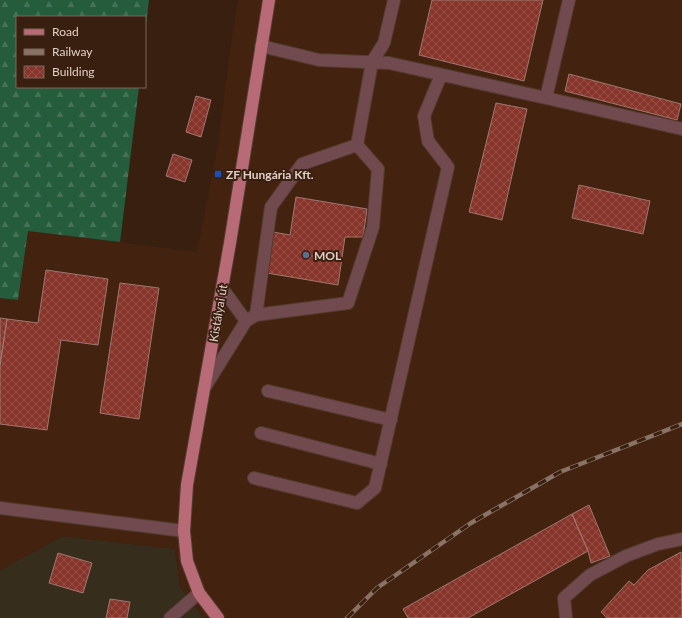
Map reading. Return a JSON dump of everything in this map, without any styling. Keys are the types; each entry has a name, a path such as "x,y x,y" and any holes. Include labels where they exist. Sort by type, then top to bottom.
{"main road":[{"name":"Kistályai út","path":"218,618 199,593 187,561 184,531 187,485 222,288 268,0"}],"lane":[{"path":"357,145 372,62 384,44 394,0"},
{"path":"546,98 569,0"},
{"path":"261,46 319,60 389,63 682,129"},
{"path":"254,478 357,503 375,488 448,167 428,142 424,116 442,75"},
{"path":"251,318 348,303 373,226 378,169 357,145"},
{"path":"205,387 251,318 271,208 302,164 357,145"},
{"path":"222,288 251,318"},
{"path":"268,391 391,420"},
{"path":"260,433 381,464"},
{"path":"0,508 184,531"},
{"path":"566,618 564,598 590,575 626,556 658,544 682,540"},
{"path":"170,618 199,593"}],"shaded area":[{"path":"238,0 682,0 682,618 204,618 180,587 175,549 63,536 0,570 0,298 18,300 28,231 197,252 218,145"},
{"path":"63,536 175,549 180,587 204,618 0,618 0,570"}],"green space":[{"path":"0,0 149,0 146,25 146,16 16,16 16,88 139,88 120,242 28,231 18,300 0,298"}],"building":[{"path":"432,0 543,0 524,81 419,55"},
{"path":"569,74 681,104 677,120 565,91"},
{"path":"196,96 211,100 201,137 186,132"},
{"path":"496,103 527,109 502,220 469,212"},
{"path":"173,154 192,160 185,182 166,176"},
{"path":"579,185 650,201 643,234 572,218"},
{"name":"MOL","path":"296,197 367,209 363,237 345,237 338,285 267,273 273,232 290,235"},
{"path":"46,270 108,279 98,345 61,340 47,430 0,424 0,365 7,319 38,323"},
{"path":"120,283 159,288 139,419 100,413"},
{"path":"0,318 7,319 0,365"},
{"path":"589,505 610,556 591,563 588,551 572,514"},
{"path":"572,514 588,551 468,618 408,618 403,609"},
{"path":"681,552 682,618 607,618 601,612 629,581 634,585 648,570"},
{"path":"58,553 92,563 83,593 49,583"},
{"path":"110,599 130,602 127,618 106,618"}],"railway":[{"path":"347,618 377,588 471,523 560,472 682,424"}],"place":[{"name":"ZF Hungária Kft.","path":"218,174"},
{"name":"MOL","path":"306,255"}]}
